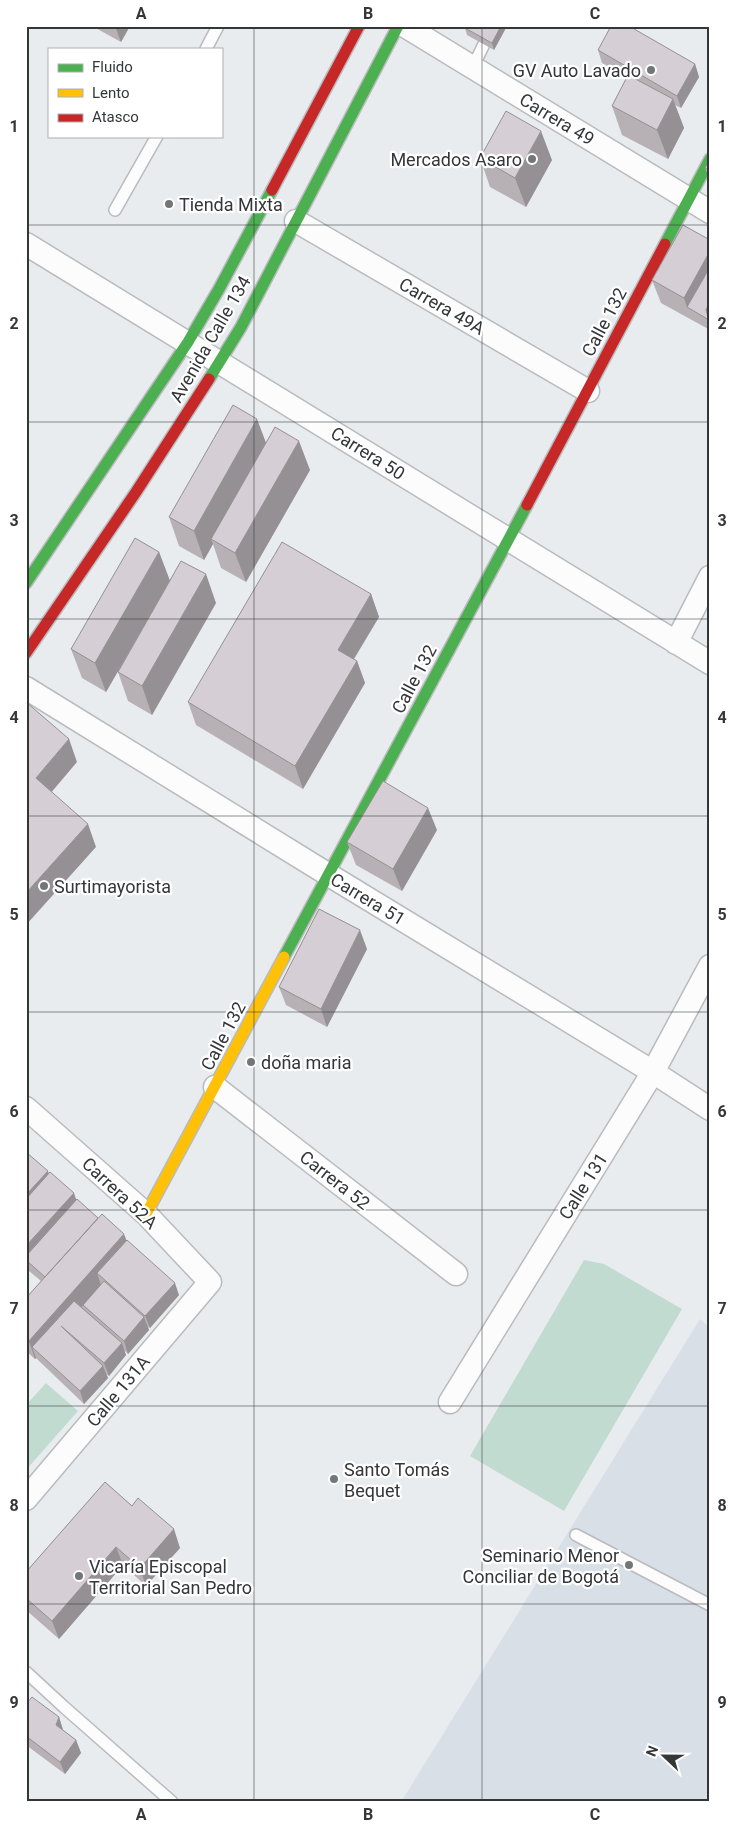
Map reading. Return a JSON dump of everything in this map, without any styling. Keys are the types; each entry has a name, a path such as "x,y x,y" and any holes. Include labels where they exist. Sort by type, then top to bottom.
{"main road":[{"name":"Avenida Calle 134","path":"26,583 188,342 219,289 359,26"},
{"name":"Avenida Calle 134","path":"26,653 185,418 241,327 398,26"},
{"name":"Calle 132","path":"146,1214 509,540 710,159"}],"street":[{"name":"Carrera 49","path":"405,26 710,212"},
{"name":"Carrera 49A","path":"296,221 588,391"},
{"name":"Carrera 50","path":"27,247 188,342 710,663"},
{"path":"676,643 710,577"},
{"name":"Carrera 51","path":"26,688 653,1072 710,1109"},
{"name":"Calle 131","path":"450,1402 653,1072 710,966"},
{"name":"Carrera 52","path":"215,1087 456,1274"},
{"name":"Carrera 52A","path":"26,1108 146,1214 210,1282"},
{"name":"Calle 131A","path":"26,1499 210,1282"}],"lane":[{"path":"207,48 218,26"},
{"path":"473,68 484,44"},
{"path":"116,210 156,138"},
{"path":"576,1535 710,1605"},
{"path":"26,1672 172,1802"}],"shaded area":[{"name":"Seminario Menor Conciliar de Bogotá","path":"700,1319 710,1328 710,1802 401,1802"}],"green space":[{"path":"584,1260 604,1264 682,1309 564,1511 470,1456"},
{"path":"46,1383 78,1411 26,1470 26,1405"}],"building":[{"path":"466,26 501,26 492,43 465,28"},
{"name":"GV Auto Lavado","path":"611,26 629,26 695,64 677,96 598,50"},
{"path":"628,75 673,99 657,130 612,106"},
{"path":"506,111 541,131 515,178 480,158"},
{"path":"710,160 710,170 705,168"},
{"path":"683,225 710,240 710,251 684,298 652,280"},
{"path":"710,267 710,302 706,310 709,320 687,307"},
{"path":"710,302 710,312 706,310"},
{"path":"233,405 257,419 194,531 169,517"},
{"path":"275,427 299,441 235,553 211,539"},
{"path":"135,538 159,552 95,663 71,649"},
{"path":"282,542 371,594 338,650 357,661 295,766 188,702"},
{"path":"181,561 206,574 142,686 118,672"},
{"path":"26,702 69,739 36,778 88,824 26,893"},
{"path":"383,781 428,808 393,869 347,842"},
{"path":"319,909 360,930 321,1009 279,987"},
{"path":"26,1152 48,1171 26,1195"},
{"path":"50,1172 74,1193 26,1246 26,1199"},
{"path":"77,1199 98,1218 45,1277 26,1260 26,1256"},
{"path":"102,1214 124,1234 29,1341 26,1339 26,1298"},
{"path":"127,1240 175,1283 145,1316 97,1273"},
{"path":"104,1281 144,1317 124,1341 83,1305"},
{"path":"74,1301 122,1343 104,1363 61,1326 103,1366 80,1391 32,1347"},
{"name":"Vicaría Episcopal Territorial San Pedro","path":"105,1482 132,1506 138,1498 174,1529 140,1568 116,1547 52,1621 26,1598 26,1572"},
{"path":"32,1697 59,1717 56,1725 76,1740 60,1762 26,1736 26,1704"}],"traffic: fast":[{"path":"209,379 241,327 398,26"},
{"path":"665,244 710,159"},
{"path":"26,583 188,342 272,190"},
{"path":"284,957 527,505"}],"traffic: slow":[{"path":"146,1214 284,957"}],"traffic: jam":[{"path":"272,190 359,26"},
{"path":"527,505 665,244"},
{"path":"26,653 136,492 209,379"}],"place":[{"name":"GV Auto Lavado","path":"651,70"},
{"name":"Mercados Asaro","path":"532,159"},
{"name":"Tienda Mixta","path":"169,204"},
{"name":"Surtimayorista","path":"44,886"},
{"name":"doña maria","path":"251,1062"},
{"name":"Santo Tomás Bequet","path":"334,1479"},
{"name":"Seminario Menor Conciliar de Bogotá","path":"629,1565"},
{"name":"Vicaría Episcopal Territorial San Pedro","path":"79,1576"}]}
